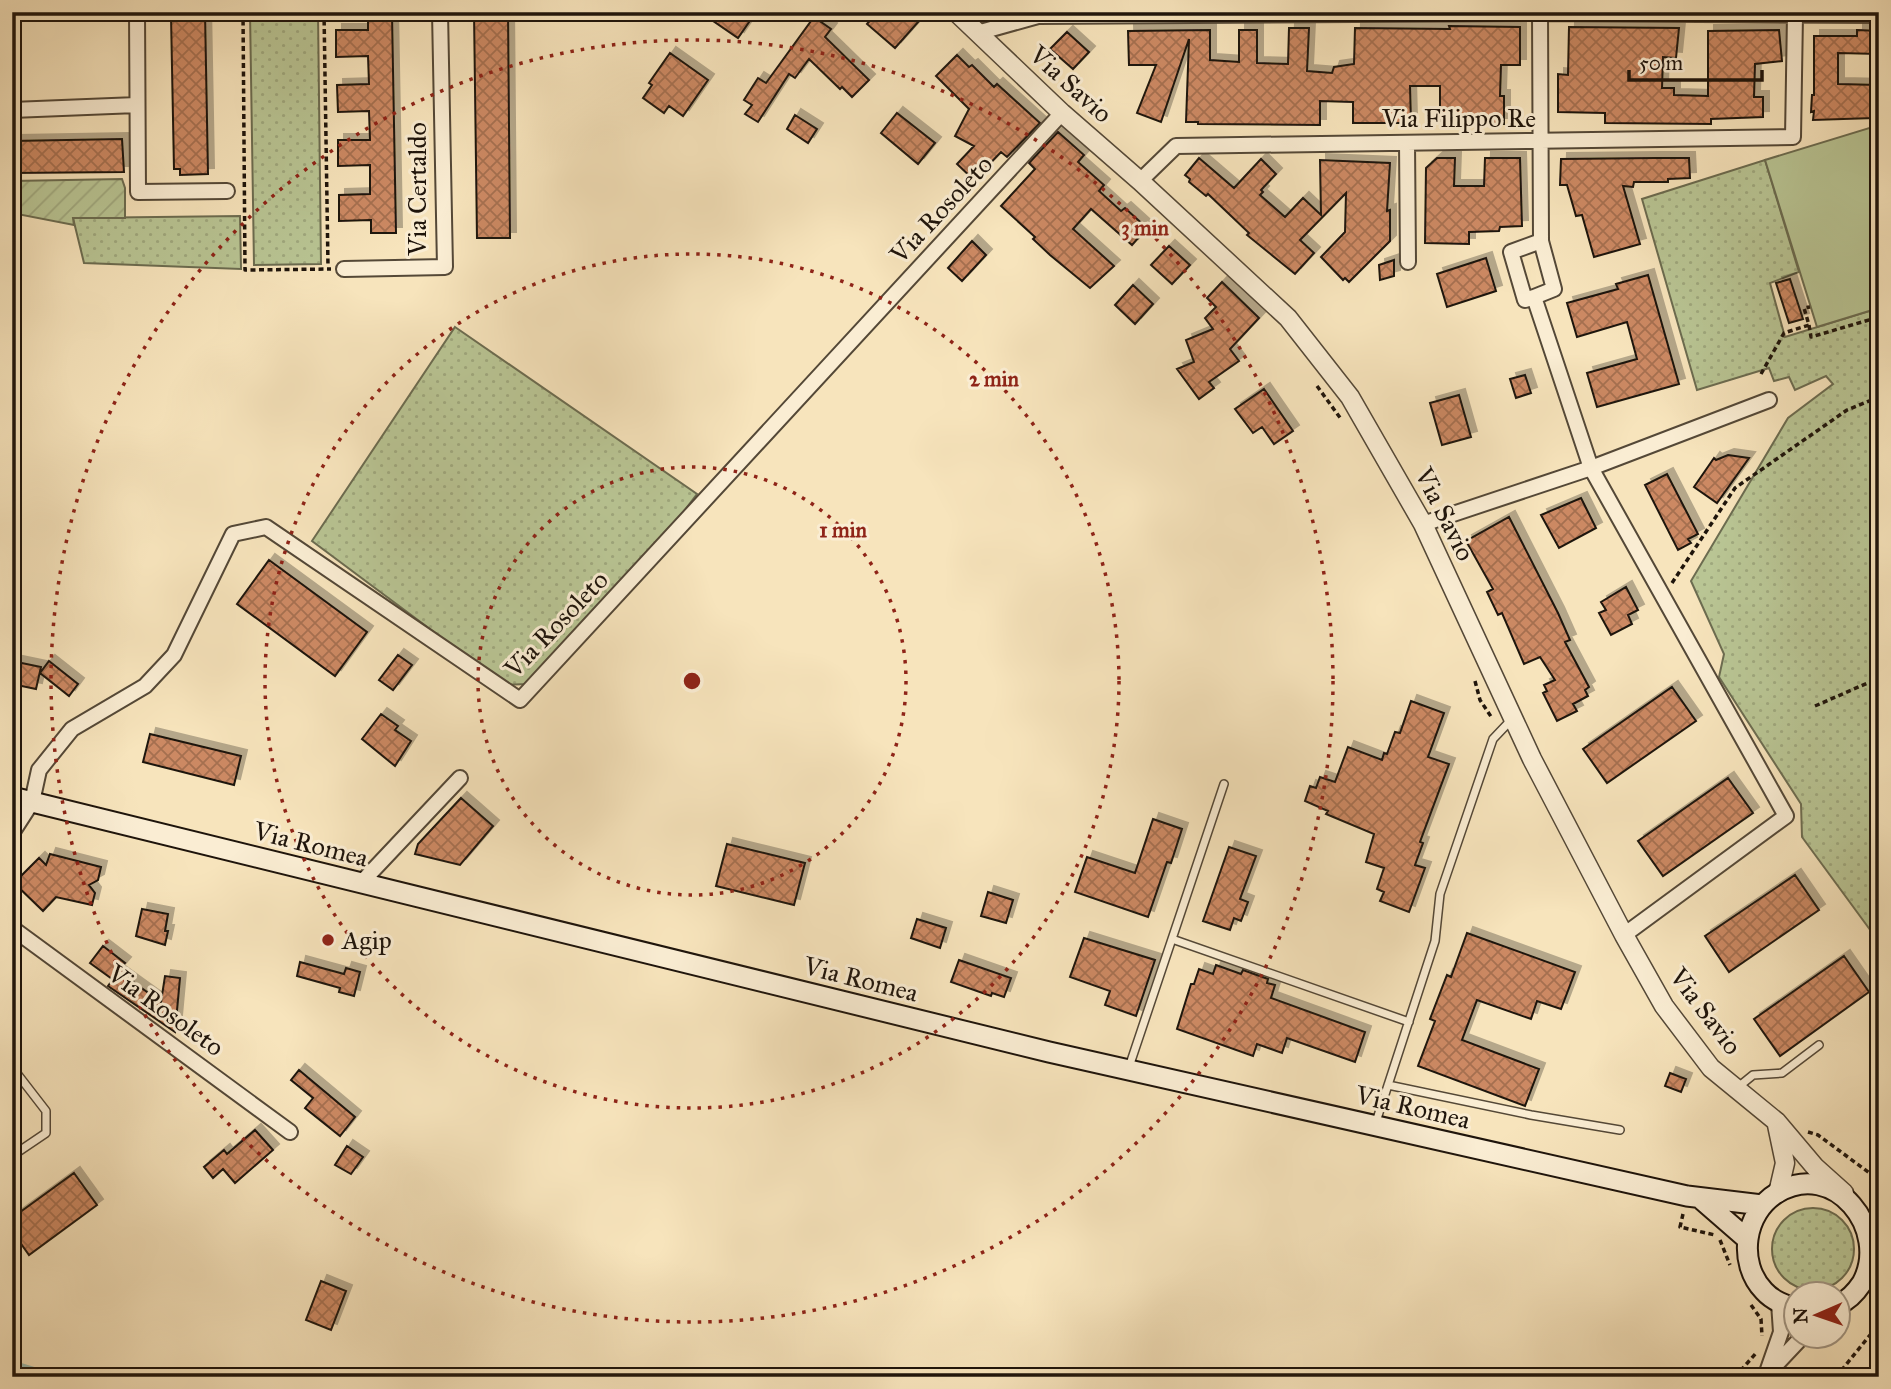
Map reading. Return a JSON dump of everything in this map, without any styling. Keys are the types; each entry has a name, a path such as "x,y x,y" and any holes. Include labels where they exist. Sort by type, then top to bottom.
{"main road":[{"name":"Via Romea","path":"12,797 1128,1070 1694,1197 1762,1205"},
{"path":"1783,1303 1764,1292 1753,1276 1747,1239 1752,1221 1762,1205 1778,1193 1796,1185 1816,1184 1835,1189 1852,1199 1875,1232 1873,1275 1853,1294"},
{"name":"Via Romea","path":"1694,1197 1747,1239"}],"street":[{"path":"137,12 138,192 228,191"},
{"name":"Via Certaldo","path":"344,269 445,267 440,12"},
{"name":"Via Savio","path":"956,12 1062,114 1140,181 1288,318 1350,397 1423,524 1507,724 1532,759 1664,1006 1712,1068 1777,1122 1815,1167 1852,1199"},
{"path":"977,33 1038,16 1133,13 1879,15"},
{"path":"1540,13 1541,241 1554,289 1525,300 1511,252 1541,241"},
{"name":"Via Filippo Re","path":"1140,181 1176,146 1793,137 1795,15"},
{"path":"12,110 137,105"},
{"name":"Via Rosoleto","path":"12,833 32,802 39,770 72,729 145,687 174,655 233,534 266,527 520,700 1062,114"},
{"path":"1407,143 1408,262"},
{"path":"1534,297 1591,468 1786,816 1624,935"},
{"path":"1423,524 1591,468 1769,400"},
{"path":"361,883 460,778"},
{"name":"Via Rosoleto","path":"12,928 290,1132"},
{"path":"1777,1122 1784,1163 1778,1193"},
{"path":"1765,1376 1783,1325"},
{"path":"1765,1376 1790,1350"}],"lane":[{"path":"1375,1125 1435,942 1440,894 1493,740 1507,724"},
{"path":"1128,1070 1224,784"},
{"path":"1172,939 1409,1022"},
{"path":"1737,1088 1753,1075 1782,1073 1819,1045"},
{"path":"12,1067 46,1111 46,1133 12,1156"},
{"path":"1388,1085 1531,1115 1620,1130"}],"path":[{"path":"243,12 245,270 344,269"},
{"path":"324,12 328,269"},
{"path":"1810,307 1804,309 1811,337 1879,317"},
{"path":"1762,374 1784,333 1809,325"},
{"path":"1316,385 1346,427"},
{"path":"1663,597 1735,488 1847,410 1879,397"},
{"path":"1815,706 1879,678"},
{"path":"1474,679 1480,700 1507,724"},
{"path":"1777,1122 1818,1135 1879,1180"},
{"path":"1694,1197 1680,1227 1717,1235 1732,1274"},
{"path":"1735,1377 1762,1347 1761,1319 1748,1302"},
{"path":"1836,1377 1879,1324"}],"green space":[{"path":"250,12 318,12 321,264 254,265"},
{"path":"1879,125 1879,308 1817,327 1765,160"},
{"path":"1765,160 1799,272 1770,283 1785,337 1879,308 1879,942 1802,837 1801,804 1719,677 1724,654 1691,581 1788,418 1833,384 1826,376 1795,390 1789,377 1774,381 1769,368 1697,390 1642,199"},
{"path":"122,179 125,188 125,218 73,218 74,225 12,213 12,181"},
{"path":"240,216 241,269 84,263 73,218"},
{"path":"455,327 697,494 644,564 527,684 505,685 312,541"},
{"path":"1805,1208 1821,1208 1836,1214 1848,1226 1854,1241 1854,1257 1848,1272 1840,1280 1786,1280 1778,1272 1772,1257 1772,1241 1778,1226 1790,1214"}],"building":[{"path":"205,12 208,174 180,175 180,169 174,169 171,16 178,16 178,13"},
{"path":"474,12 508,12 510,238 477,238"},
{"path":"700,12 756,12 738,38"},
{"path":"877,12 927,12 895,48 867,24"},
{"path":"392,15 396,233 371,233 371,220 339,221 339,195 370,194 370,165 338,166 338,140 370,140 369,111 338,112 337,85 369,84 368,56 336,57 336,30 368,30 368,16"},
{"path":"814,17 831,29 825,37 869,80 852,97 809,59 795,78 789,74 758,122 745,114 752,105 744,100 758,78 766,83"},
{"path":"1449,26 1520,27 1520,65 1501,65 1500,96 1504,96 1504,124 1485,124 1485,120 1440,121 1440,86 1410,86 1411,123 1353,123 1353,102 1320,101 1320,125 1186,122 1189,39 1161,122 1137,113 1156,65 1129,65 1128,31 1210,30 1210,60 1239,62 1239,30 1257,30 1257,63 1288,64 1289,28 1309,28 1307,71 1332,73 1334,67 1354,64 1355,28 1450,29"},
{"path":"1569,27 1679,28 1676,58 1663,57 1662,88 1674,88 1674,95 1708,96 1708,31 1779,30 1782,61 1755,64 1754,97 1763,97 1763,117 1711,119 1711,124 1605,123 1605,113 1558,112 1558,74 1568,75"},
{"path":"1857,30 1879,31 1879,54 1838,53 1838,84 1879,85 1879,114 1874,114 1874,118 1813,120 1814,36 1857,36"},
{"path":"1067,32 1089,52 1073,69 1050,49"},
{"path":"670,53 708,80 683,116 669,106 664,113 643,98 652,85 649,83"},
{"path":"957,55 969,67 972,65 994,87 997,84 1040,123 1007,157 1001,152 974,180 957,164 974,146 955,136 969,109 936,76"},
{"path":"897,113 935,143 918,164 881,133"},
{"path":"795,115 817,129 808,143 787,129"},
{"path":"1058,132 1084,155 1078,162 1104,185 1099,191 1121,211 1125,208 1147,228 1132,245 1091,209 1073,229 1114,266 1090,288 1050,255 1033,239 1035,237 1001,206 1035,169 1029,163"},
{"path":"122,139 124,172 12,173 12,141"},
{"path":"1199,158 1234,188 1261,159 1276,174 1261,190 1263,192 1260,195 1285,217 1303,198 1321,215 1320,160 1390,163 1387,211 1390,210 1390,241 1349,282 1345,278 1343,280 1321,257 1345,232 1346,193 1300,240 1314,253 1295,274 1247,235 1249,233 1208,194 1206,196 1189,182 1190,179 1185,175"},
{"path":"1437,158 1455,158 1454,186 1484,186 1485,158 1520,158 1522,226 1500,227 1499,231 1469,232 1469,244 1425,243 1426,168"},
{"path":"1689,158 1690,178 1668,179 1668,182 1634,182 1633,187 1623,186 1640,244 1594,257 1582,215 1576,216 1567,185 1560,185 1561,159"},
{"path":"972,241 986,255 962,281 948,268"},
{"path":"1169,246 1190,265 1172,284 1151,265"},
{"path":"1486,258 1496,291 1447,307 1437,274"},
{"path":"1394,260 1394,276 1380,280 1379,265"},
{"path":"1648,275 1679,384 1597,407 1587,373 1637,359 1627,322 1577,337 1567,303 1618,289 1616,284"},
{"path":"1790,279 1803,319 1789,323 1776,283"},
{"path":"1222,282 1259,318 1230,349 1239,361 1209,382 1214,388 1199,399 1177,369 1194,362 1186,340 1213,329 1205,318 1216,307 1207,298"},
{"path":"1133,285 1153,304 1135,324 1115,305"},
{"path":"1525,375 1531,393 1516,398 1510,379"},
{"path":"1264,389 1293,431 1274,444 1262,427 1253,433 1235,409"},
{"path":"1459,395 1471,437 1442,445 1430,403"},
{"path":"1728,455 1749,458 1717,503 1694,487 1714,458 1716,460"},
{"path":"1667,474 1698,534 1688,539 1691,543 1678,550 1645,485"},
{"path":"1581,498 1596,528 1559,548 1541,515"},
{"path":"1509,517 1558,613 1570,640 1565,642 1589,687 1585,690 1588,696 1573,704 1577,711 1557,721 1543,693 1547,691 1544,685 1555,680 1540,657 1524,664 1502,613 1498,615 1487,592 1493,589 1466,541"},
{"path":"269,560 367,632 335,676 237,604"},
{"path":"1626,587 1638,610 1628,615 1632,624 1611,635 1599,613 1606,610 1601,602"},
{"path":"398,655 412,665 393,690 379,680"},
{"path":"12,661 41,667 36,689 12,684"},
{"path":"49,661 78,684 69,696 40,673"},
{"path":"1672,687 1696,721 1607,783 1583,749"},
{"path":"1411,701 1444,713 1428,757 1449,764 1420,842 1423,843 1415,865 1425,868 1409,912 1380,901 1384,892 1377,889 1384,868 1366,862 1374,834 1326,814 1328,811 1305,801 1310,786 1316,788 1320,777 1335,782 1348,747 1382,760 1395,732 1400,733"},
{"path":"381,714 398,726 395,730 411,741 395,766 362,739"},
{"path":"150,734 241,756 234,785 143,762"},
{"path":"1728,778 1753,813 1663,876 1638,841"},
{"path":"461,798 493,826 460,865 415,854 418,844"},
{"path":"1153,819 1182,829 1148,917 1075,892 1087,857 1135,873"},
{"path":"727,844 805,863 794,905 716,886"},
{"path":"1229,847 1256,856 1240,899 1248,902 1241,921 1234,918 1230,930 1203,921"},
{"path":"50,854 101,867 98,880 89,885 95,893 92,905 56,897 43,911 14,883 39,858 46,865"},
{"path":"1795,875 1819,910 1729,972 1705,936"},
{"path":"988,892 1013,900 1006,923 981,916"},
{"path":"142,909 168,914 165,945 136,936"},
{"path":"917,919 946,928 940,948 911,938"},
{"path":"1467,933 1575,972 1561,1009 1537,1001 1531,1019 1477,1000 1462,1040 1539,1069 1525,1106 1418,1066 1435,1021 1430,1019 1447,975 1451,977"},
{"path":"1084,938 1155,960 1136,1016 1105,1005 1110,991 1070,977"},
{"path":"103,946 125,963 118,971 161,1002 165,976 180,978 175,1032 108,986 116,975 112,979 90,963"},
{"path":"1844,956 1869,992 1780,1056 1754,1019"},
{"path":"959,960 1011,978 1004,997 992,993 991,996 951,982"},
{"path":"300,962 344,974 346,968 360,972 354,996 339,992 340,988 297,976"},
{"path":"1216,965 1241,974 1243,970 1268,979 1267,983 1275,985 1271,998 1365,1032 1355,1062 1287,1038 1282,1053 1257,1044 1253,1056 1177,1029 1191,984 1194,984 1199,969 1213,974"},
{"path":"299,1070 355,1117 340,1136 305,1108 313,1098 291,1080"},
{"path":"1670,1073 1686,1079 1681,1092 1665,1086"},
{"path":"255,1130 273,1150 235,1183 223,1169 213,1178 204,1167 224,1150 227,1154"},
{"path":"347,1146 363,1157 351,1174 335,1165"},
{"path":"74,1173 97,1205 29,1255 12,1231 12,1218"},
{"path":"321,1281 346,1291 331,1330 306,1320"}],"waterway":[{"path":"12,1370 35,1377"}],"place":[{"name":"Agip","path":"328,940"}]}
